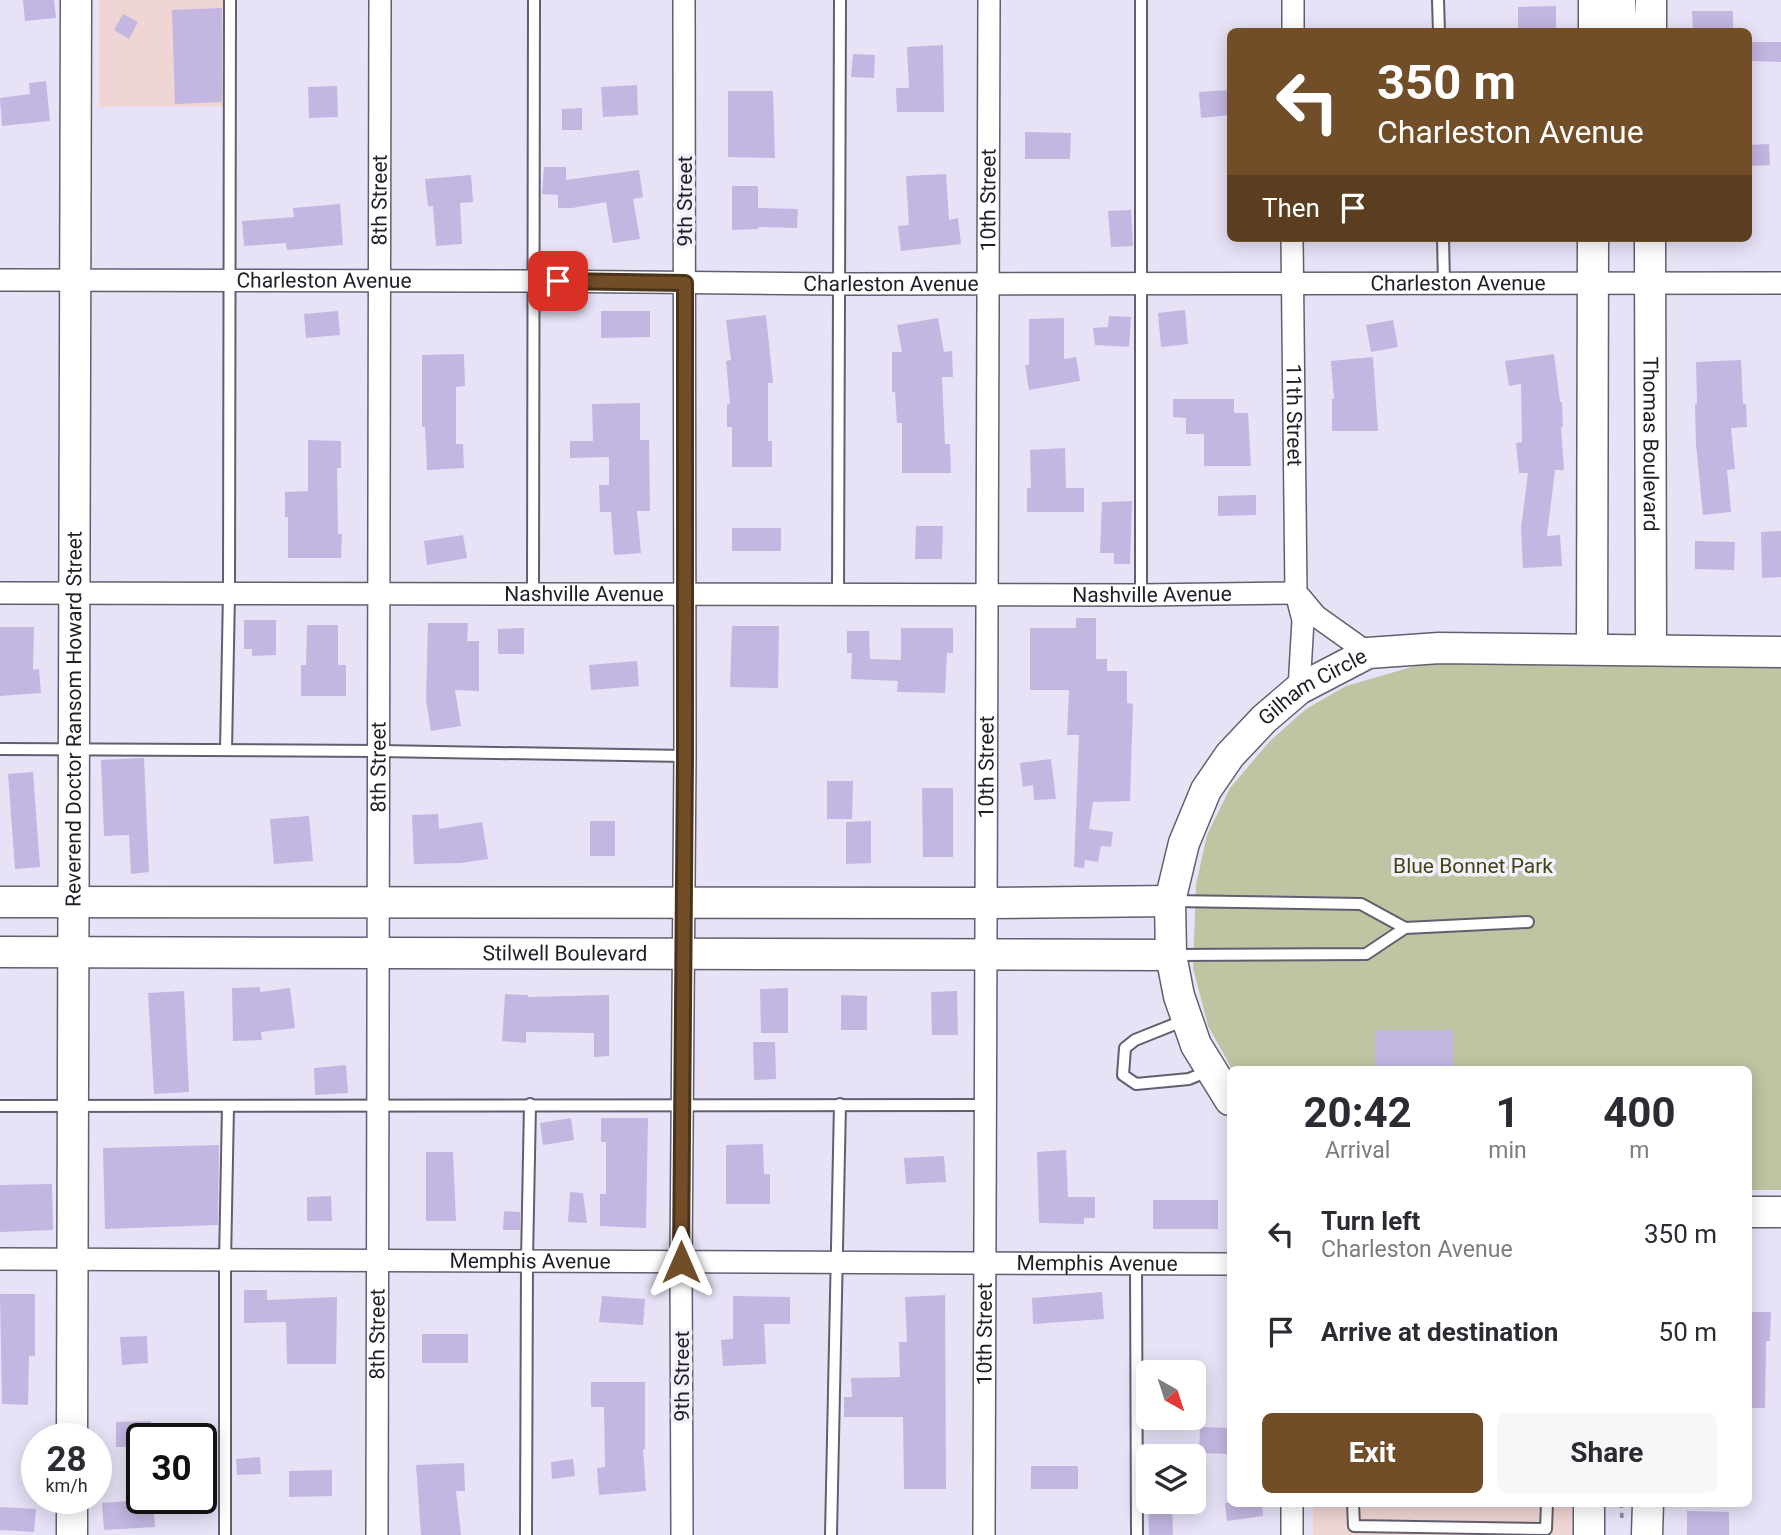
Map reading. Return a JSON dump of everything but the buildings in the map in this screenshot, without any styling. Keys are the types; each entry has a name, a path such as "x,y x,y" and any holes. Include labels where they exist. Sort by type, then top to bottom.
{"main road":[{"name":"Reverend Doctor Ransom Howard Street","path":"72,1423 76,0"},
{"path":"1594,0 1594,28"},
{"path":"1620,0 1622,28"},
{"path":"1651,0 1651,28"},
{"path":"1592,648 1593,242"},
{"name":"Thomas Boulevard","path":"1650,242 1651,650"},
{"name":"Gilham Circle","path":"1227,1095 1196,1045 1179,996 1171,955 1170,901 1184,843 1206,790 1230,755 1264,719 1299,689 1368,653 1439,648 1781,652"},
{"path":"0,902 1170,901"},
{"name":"Stilwell Boulevard","path":"0,952 1171,955"},
{"path":"1752,1212 1781,1212"},
{"path":"1589,1507 1589,1535"},
{"path":"1647,1507 1647,1535"},
{"path":"72,1514 72,1535"}],"street":[{"name":"8th Street","path":"377,1535 380,0"},
{"name":"9th Street","path":"682,1535 681,1262 685,903 684,0"},
{"name":"10th Street","path":"984,1535 989,0"},
{"path":"1293,0 1293,28"},
{"name":"11th Street","path":"1292,242 1296,593 1303,620 1299,689"},
{"name":"Charleston Avenue","path":"0,281 1781,283"},
{"name":"Nashville Avenue","path":"0,593 1296,593"},
{"path":"1296,593 1316,617 1368,653"},
{"name":"Memphis Avenue","path":"0,1259 1227,1264"},
{"path":"1292,1507 1292,1535"}],"lane":[{"path":"226,750 229,593 230,0"},
{"path":"533,593 534,0"},
{"path":"838,594 840,0"},
{"path":"1141,0 1141,595"},
{"path":"1438,0 1439,28"},
{"path":"1443,242 1444,283"},
{"path":"0,750 379,751 685,756"},
{"path":"1170,901 1361,904 1405,928"},
{"path":"1171,955 1366,954 1405,928 1528,922"},
{"path":"1187,1019 1135,1040 1125,1048 1123,1075 1136,1084 1189,1079 1211,1070"},
{"path":"526,1535 530,1104"},
{"path":"831,1535 840,1104"},
{"path":"0,1106 986,1105"},
{"path":"225,1535 228,1106"},
{"path":"1136,1264 1138,1535"},
{"path":"1353,1507 1354,1530 1495,1532 1546,1532 1546,1507"}],"shaded area":[{"path":"99,0 223,0 226,106 99,107"},
{"path":"1313,1507 1572,1507 1572,1535 1313,1535"}],"green space":[{"name":"Blue Bonnet Park","path":"1436,660 1781,667 1781,1190 1752,1190 1752,1066 1230,1066 1208,1026 1193,968 1196,885 1207,835 1230,788 1270,741 1306,709 1346,686"}],"route":[{"path":"558,281 685,283 681,1262"}]}
